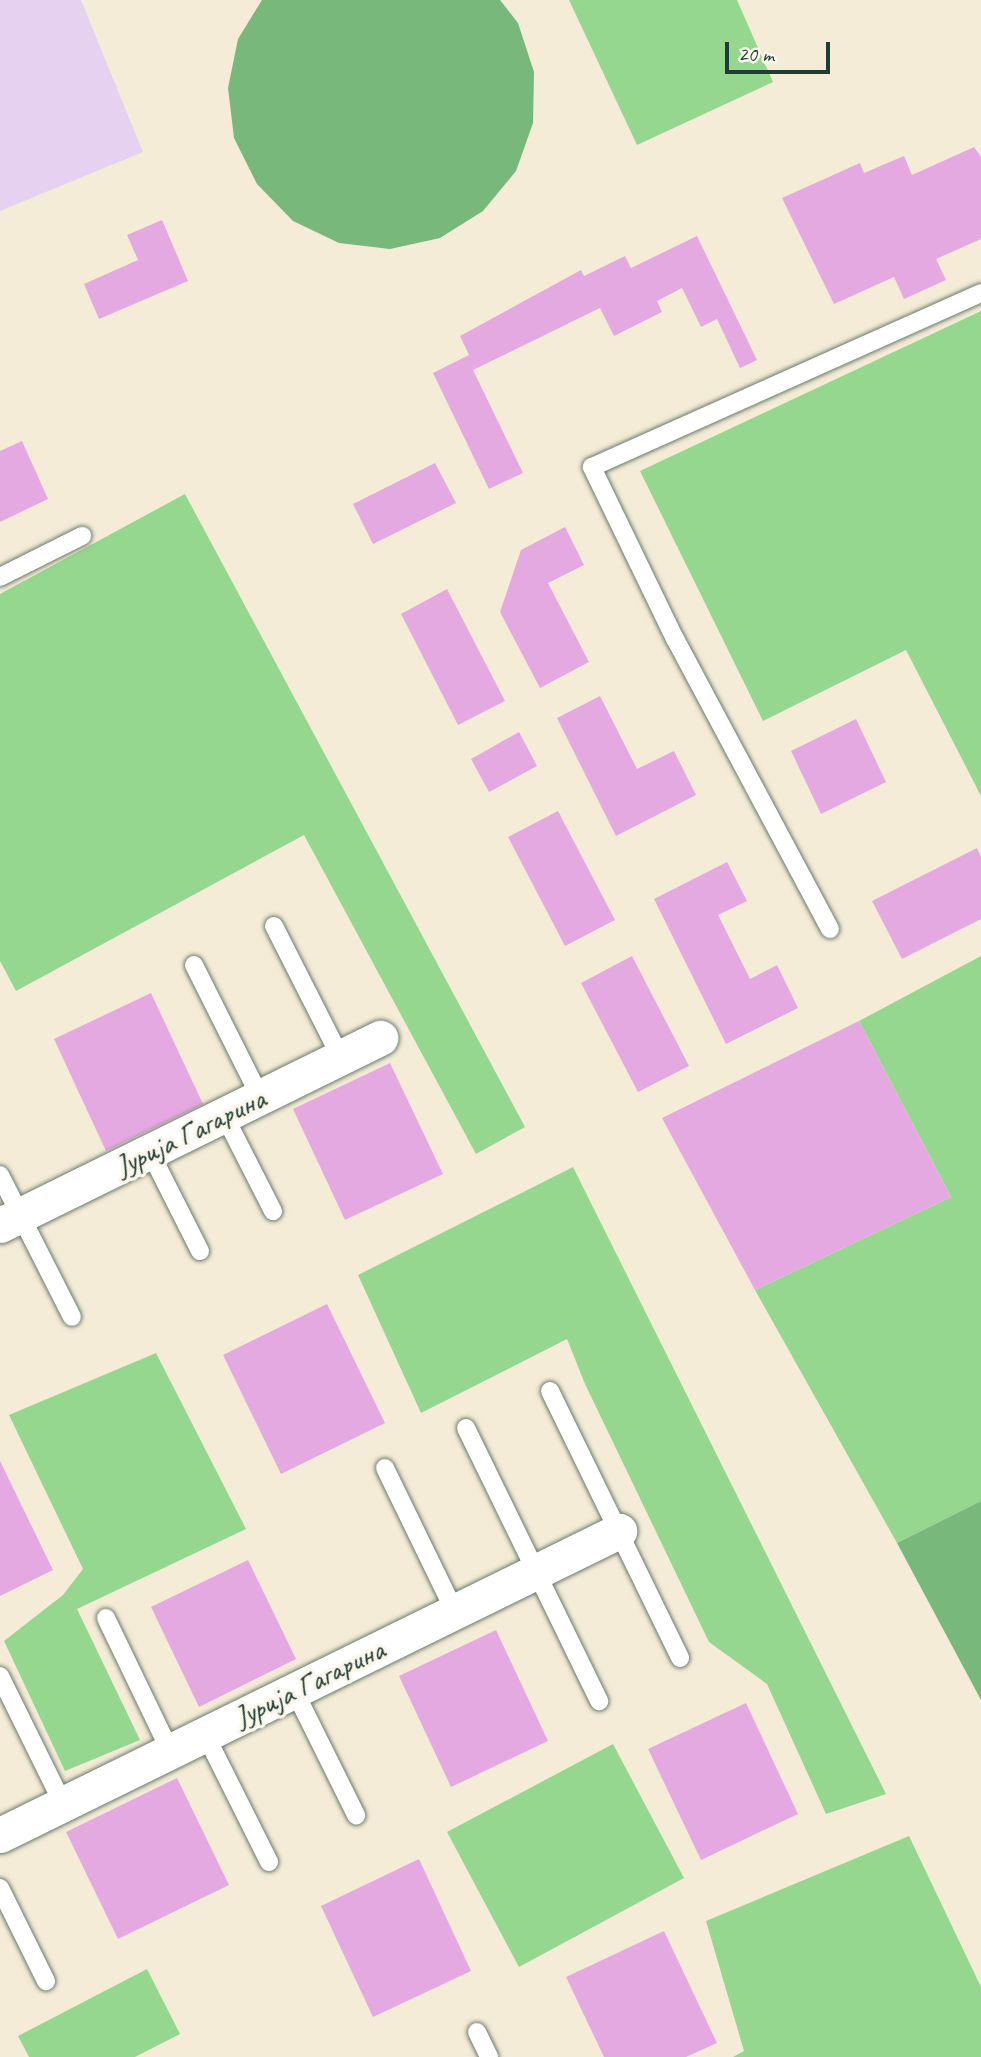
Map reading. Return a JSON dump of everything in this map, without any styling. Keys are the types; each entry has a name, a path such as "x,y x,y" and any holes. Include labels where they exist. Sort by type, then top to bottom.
{"street":[{"name":"Јурија Гагарина","path":"10,1220 380,1038"},
{"name":"Јурија Гагарина","path":"0,1835 619,1531"}],"lane":[{"path":"830,929 675,639 592,467 981,293"},
{"path":"0,577 82,536"},
{"path":"274,926 341,1058"},
{"path":"194,965 260,1097"},
{"path":"224,1115 272,1211"},
{"path":"150,1152 200,1251"},
{"path":"0,1175 10,1220 72,1317"},
{"path":"550,1391 680,1658"},
{"path":"466,1428 599,1700"},
{"path":"385,1468 455,1612"},
{"path":"106,1618 170,1751"},
{"path":"0,1676 63,1804"},
{"path":"294,1690 356,1815"},
{"path":"205,1734 270,1862"},
{"path":"0,1888 46,1981"},
{"path":"477,2032 489,2057"}],"shaded area":[{"path":"0,0 81,0 143,152 0,211"}],"green space":[{"path":"262,0 500,0 518,23 534,72 533,123 516,171 483,211 440,238 390,249 339,243 293,221 257,184 234,138 228,88 238,39"},
{"path":"569,0 737,0 773,82 637,145"},
{"path":"981,311 981,796 906,650 763,721 640,471"},
{"path":"185,494 525,1127 476,1154 304,835 16,991 0,961 0,594"},
{"path":"981,956 981,1501 897,1543 755,1290 951,1197 859,1021"},
{"path":"573,1167 886,1794 826,1814 767,1684 709,1642 585,1384 567,1339 421,1413 358,1275"},
{"path":"156,1353 246,1529 77,1609 140,1740 65,1771 4,1641 63,1595 83,1569 9,1415"},
{"path":"981,1501 981,1700 897,1543"},
{"path":"613,1744 684,1878 519,1967 447,1832"},
{"path":"909,1836 981,1987 981,2057 733,2057 744,2051 706,1921"},
{"path":"147,1969 180,2034 135,2057 29,2057 18,2036"}],"building":[{"path":"974,147 981,157 981,239 936,259 946,280 904,299 894,277 834,304 782,198 860,163 864,173 904,156 912,175"},
{"path":"162,220 188,281 99,319 84,284 138,260 127,235"},
{"path":"697,236 757,360 740,368 717,319 701,327 682,288 657,301 662,312 614,336 600,308 473,370 523,473 489,489 433,373 469,355 460,336 581,270 584,276 625,256 631,268"},
{"path":"22,441 48,499 0,522 0,451"},
{"path":"435,463 456,503 373,544 353,504"},
{"path":"565,527 584,565 548,583 589,662 540,688 500,612 521,550"},
{"path":"447,589 505,701 458,725 401,614"},
{"path":"600,696 637,769 674,751 696,795 616,836 557,718"},
{"path":"856,719 886,782 821,814 791,751"},
{"path":"519,732 537,766 489,792 471,759"},
{"path":"558,811 615,920 565,946 508,837"},
{"path":"977,848 981,857 981,919 902,959 872,901"},
{"path":"727,862 747,901 718,915 750,979 777,965 798,1008 726,1044 654,899"},
{"path":"632,956 689,1066 638,1092 581,983"},
{"path":"151,993 203,1104 106,1151 54,1039"},
{"path":"859,1021 951,1197 755,1290 662,1118"},
{"path":"390,1063 443,1174 345,1220 293,1109"},
{"path":"327,1304 385,1423 281,1474 223,1355"},
{"path":"0,1461 53,1570 0,1596"},
{"path":"248,1560 296,1659 199,1707 151,1607"},
{"path":"496,1630 548,1741 451,1787 399,1676"},
{"path":"746,1703 798,1814 701,1860 648,1749"},
{"path":"177,1778 229,1885 118,1939 66,1832"},
{"path":"419,1859 471,1971 373,2017 321,1906"},
{"path":"664,1931 717,2043 686,2057 604,2057 566,1977"}]}
